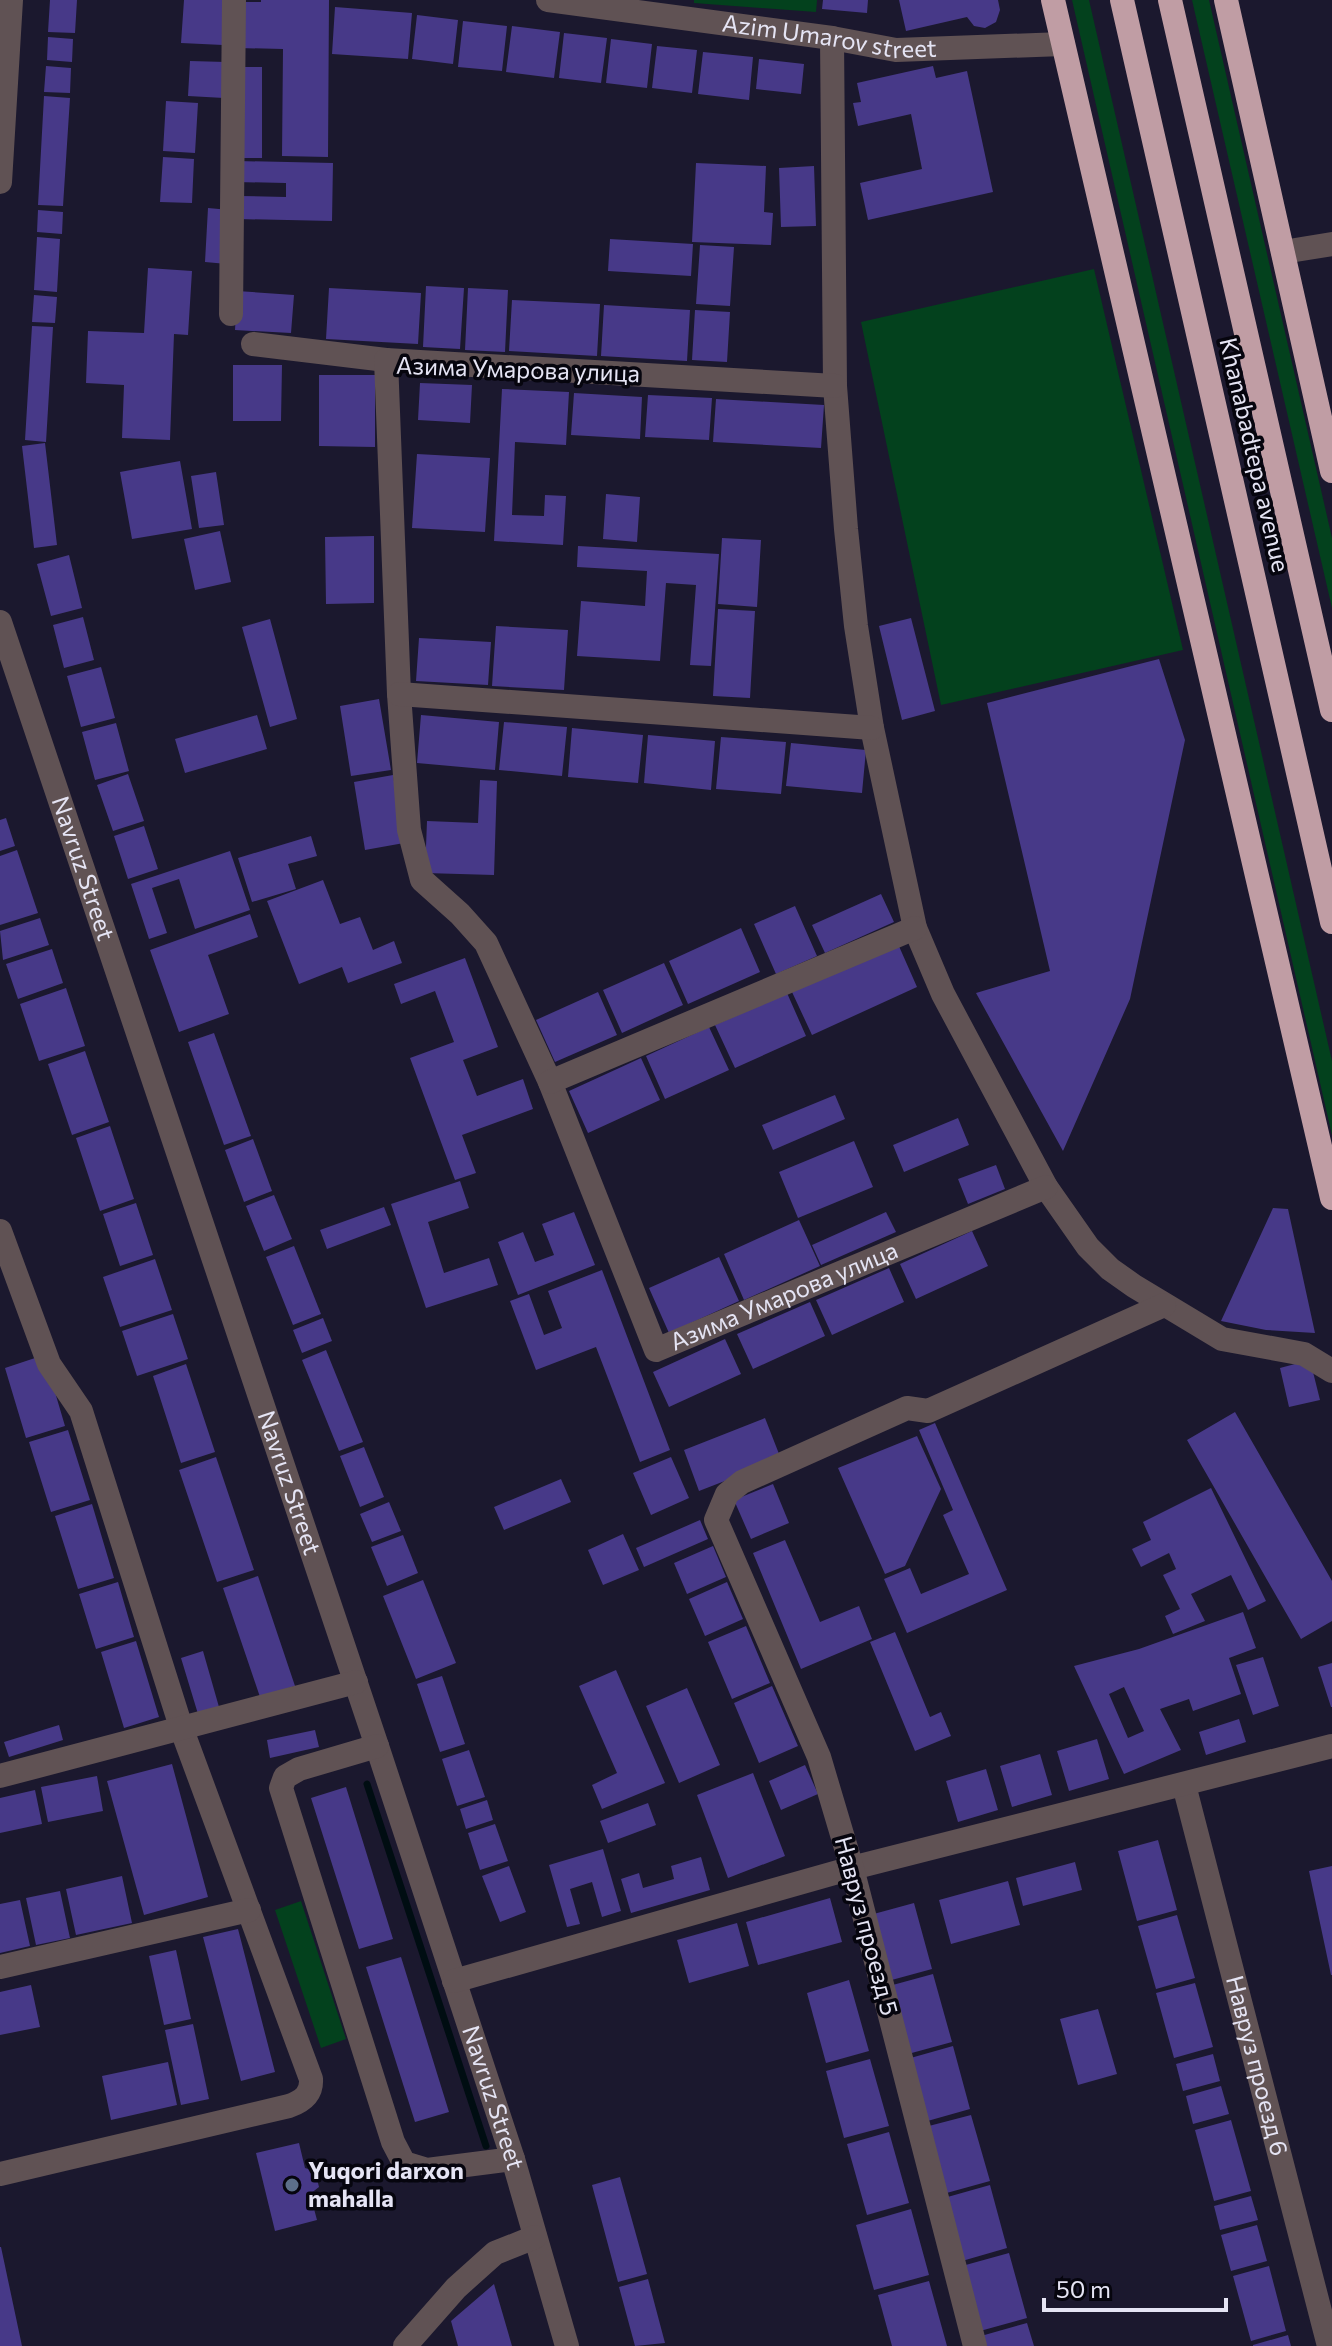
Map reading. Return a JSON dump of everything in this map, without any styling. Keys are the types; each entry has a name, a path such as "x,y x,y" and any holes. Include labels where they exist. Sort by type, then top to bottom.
{"highway":[{"path":"1053,0 1332,1198"},
{"name":"Khanabadtepa avenue","path":"1122,0 1332,922"},
{"name":"Khanabadtepa avenue","path":"1170,0 1332,710"},
{"path":"1226,0 1332,471"}],"street":[{"path":"0,182 11,0"},
{"path":"231,314 234,0"},
{"name":"Azim Umarov street","path":"548,0 680,9 896,50 1063,44"},
{"path":"832,38 835,386 855,612 872,728 915,928 943,994 1046,1187 1088,1247 1110,1269 1222,1339 1304,1354 1332,1371"},
{"path":"1283,252 1332,244"},
{"path":"253,344 386,360"},
{"name":"Азима Умарова улица","path":"835,386 386,360 399,694 409,830 422,880 460,914 486,943 550,1082 656,1350 1046,1187"},
{"name":"Navruz Street","path":"0,622 513,2159 567,2346"},
{"path":"399,694 872,728"},
{"path":"550,1082 915,928"},
{"path":"0,1231 49,1364 81,1411 182,1730 311,2079 308,2094 300,2102 289,2106 0,2174"},
{"name":"Навруз проезд 5","path":"975,2346 852,1868 819,1757 716,1520 727,1494 742,1482 907,1408 928,1411 1164,1305"},
{"path":"0,1776 356,1682"},
{"path":"377,1746 299,1769 285,1777 281,1788 393,2142 404,2163 427,2170 513,2159"},
{"path":"454,1981 852,1868 1332,1746"},
{"name":"Навруз проезд 6","path":"1184,1785 1329,2346"},
{"path":"0,1967 249,1910"},
{"path":"405,2346 456,2288 495,2253 535,2237"}],"green space":[{"path":"694,0 817,0 816,12 694,3"},
{"path":"1072,0 1089,0 1332,1061 1332,1135"},
{"path":"1192,0 1209,0 1332,538 1332,608"},
{"path":"1094,269 1183,650 941,705 861,322"},
{"path":"301,1901 346,2039 321,2048 275,1910"}],"building":[{"path":"50,0 77,0 75,33 48,32"},
{"path":"184,0 226,0 223,45 181,43"},
{"path":"329,0 328,157 282,156 283,49 238,48 238,2"},
{"path":"823,0 868,0 867,13 822,9"},
{"path":"899,0 998,0 1000,10 996,22 985,28 974,26 967,17 906,31"},
{"path":"335,7 412,13 408,59 332,54"},
{"path":"417,15 458,20 453,64 412,59"},
{"path":"463,21 507,26 502,71 458,67"},
{"path":"512,26 560,32 554,78 506,72"},
{"path":"564,33 607,38 601,83 559,78"},
{"path":"48,37 73,39 72,62 47,60"},
{"path":"611,39 652,44 647,88 606,83"},
{"path":"657,46 697,50 692,93 652,88"},
{"path":"703,52 753,57 749,100 698,94"},
{"path":"759,59 804,64 801,94 756,89"},
{"path":"190,61 226,62 224,98 188,96"},
{"path":"46,66 71,68 70,93 44,92"},
{"path":"933,66 936,78 967,71 993,192 868,220 860,183 922,169 911,114 858,126 853,103 861,102 857,83"},
{"path":"240,67 262,67 262,158 240,158"},
{"path":"44,96 70,98 63,206 38,205"},
{"path":"166,101 198,103 195,153 163,151"},
{"path":"163,157 194,159 192,203 160,202"},
{"path":"238,161 333,163 332,221 238,219 239,196 286,197 286,183 237,182"},
{"path":"696,163 766,166 764,212 773,213 771,245 692,242"},
{"path":"814,166 816,226 781,227 779,168"},
{"path":"208,208 230,210 227,264 205,262"},
{"path":"38,210 63,212 62,234 37,232"},
{"path":"37,237 60,239 57,292 34,290"},
{"path":"610,239 693,244 691,276 608,271"},
{"path":"700,245 734,247 730,306 696,304"},
{"path":"148,268 192,271 188,335 174,334 170,440 122,438 124,385 86,383 88,331 144,333"},
{"path":"426,286 464,288 460,349 423,347"},
{"path":"329,288 421,293 418,344 326,339"},
{"path":"468,288 508,290 505,352 465,350"},
{"path":"237,291 294,295 291,333 235,330"},
{"path":"34,295 57,297 55,323 32,322"},
{"path":"512,300 600,304 597,356 509,351"},
{"path":"604,305 690,310 687,361 601,356"},
{"path":"695,310 730,312 727,362 692,360"},
{"path":"32,326 53,327 46,442 25,440"},
{"path":"233,365 282,365 281,421 233,421"},
{"path":"319,375 375,375 375,447 319,446"},
{"path":"420,383 472,385 470,423 418,420"},
{"path":"502,389 569,392 566,445 515,442 512,515 544,516 545,495 566,496 563,545 494,541"},
{"path":"574,393 642,397 640,439 571,435"},
{"path":"648,395 712,398 709,440 645,437"},
{"path":"716,399 824,405 821,448 713,442"},
{"path":"45,443 57,545 34,548 22,446"},
{"path":"417,454 490,458 485,532 412,528"},
{"path":"180,461 192,529 132,539 120,472"},
{"path":"216,472 224,525 199,528 191,476"},
{"path":"606,494 640,497 637,542 603,539"},
{"path":"220,531 231,582 195,590 184,539"},
{"path":"374,536 374,603 326,604 325,537"},
{"path":"722,538 761,540 757,607 718,604"},
{"path":"578,546 719,554 711,666 690,665 696,585 666,583 660,661 577,656 581,601 645,606 647,571 577,567"},
{"path":"69,555 82,608 51,616 37,564"},
{"path":"718,609 755,611 750,698 713,696"},
{"path":"83,617 94,660 64,668 53,625"},
{"path":"911,618 935,711 902,720 879,626"},
{"path":"270,619 297,719 270,727 242,627"},
{"path":"496,626 568,630 564,690 492,686"},
{"path":"419,638 491,642 488,685 416,681"},
{"path":"1159,659 1185,740 1130,999 1063,1151 976,993 1050,971 987,703"},
{"path":"101,667 115,718 81,727 67,676"},
{"path":"379,699 391,770 351,776 340,706"},
{"path":"257,715 267,749 185,773 175,739"},
{"path":"421,715 499,722 495,770 417,763"},
{"path":"504,722 567,727 562,776 499,770"},
{"path":"116,723 129,771 95,780 82,732"},
{"path":"572,728 643,735 638,783 568,777"},
{"path":"648,735 715,741 711,790 644,783"},
{"path":"721,737 786,742 781,794 716,789"},
{"path":"791,743 866,750 862,793 786,786"},
{"path":"128,774 144,821 113,831 97,785"},
{"path":"393,775 404,843 365,850 354,782"},
{"path":"480,780 497,781 494,875 425,873 427,821 478,823"},
{"path":"6,818 15,846 0,851 0,820"},
{"path":"144,826 158,869 128,879 114,836"},
{"path":"311,836 317,856 288,864 296,889 252,902 238,858"},
{"path":"17,850 38,913 0,925 0,856"},
{"path":"230,851 250,910 195,929 179,879 152,888 167,933 149,939 131,884"},
{"path":"323,880 340,924 360,917 373,950 394,941 402,963 348,983 342,967 299,984 267,901"},
{"path":"881,894 894,922 825,953 812,925"},
{"path":"795,906 817,956 776,974 754,924"},
{"path":"250,914 258,937 208,955 229,1014 179,1032 150,950"},
{"path":"40,918 49,945 3,960 0,931"},
{"path":"741,928 760,972 688,1004 669,961"},
{"path":"898,944 917,987 812,1035 792,992"},
{"path":"52,949 63,983 18,999 6,964"},
{"path":"465,958 498,1047 463,1060 477,1096 523,1079 533,1109 462,1135 476,1173 455,1180 410,1058 454,1042 435,991 401,1004 394,984"},
{"path":"664,963 683,1005 622,1033 603,990"},
{"path":"66,988 85,1046 39,1061 20,1004"},
{"path":"598,992 617,1035 555,1062 536,1020"},
{"path":"787,993 806,1036 735,1068 715,1025"},
{"path":"709,1027 729,1070 665,1099 646,1056"},
{"path":"214,1033 251,1136 224,1145 188,1042"},
{"path":"85,1051 109,1122 72,1135 48,1064"},
{"path":"641,1058 660,1100 588,1133 569,1091"},
{"path":"835,1095 845,1119 773,1150 762,1125"},
{"path":"958,1118 969,1145 904,1172 893,1145"},
{"path":"110,1126 134,1199 100,1211 76,1138"},
{"path":"253,1139 272,1191 244,1202 225,1150"},
{"path":"854,1141 873,1187 798,1218 779,1172"},
{"path":"996,1165 1005,1189 968,1204 958,1179"},
{"path":"460,1181 469,1208 428,1222 444,1273 489,1258 498,1285 426,1308 391,1204"},
{"path":"274,1195 292,1239 264,1251 246,1206"},
{"path":"136,1203 153,1255 120,1266 103,1214"},
{"path":"384,1207 391,1225 327,1249 320,1230"},
{"path":"1273,1208 1288,1209 1315,1333 1266,1330 1221,1321"},
{"path":"574,1212 595,1265 518,1295 498,1242 523,1232 535,1262 554,1255 542,1224"},
{"path":"886,1212 896,1232 821,1265 812,1245"},
{"path":"799,1220 820,1266 744,1300 724,1254"},
{"path":"972,1231 988,1266 916,1299 900,1264"},
{"path":"294,1246 321,1314 293,1325 266,1257"},
{"path":"719,1257 739,1301 669,1333 649,1288"},
{"path":"155,1259 172,1310 120,1327 103,1277"},
{"path":"889,1268 904,1302 832,1335 816,1300"},
{"path":"602,1270 670,1450 640,1462 596,1347 536,1370 510,1301 529,1294 544,1335 562,1328 548,1291"},
{"path":"810,1302 825,1336 753,1369 737,1334"},
{"path":"173,1314 188,1359 137,1376 122,1331"},
{"path":"323,1318 332,1341 302,1353 293,1330"},
{"path":"725,1339 741,1374 669,1407 653,1372"},
{"path":"326,1350 363,1442 339,1451 302,1360"},
{"path":"44,1355 65,1426 26,1438 5,1368"},
{"path":"1310,1360 1320,1400 1289,1407 1280,1368"},
{"path":"186,1364 215,1452 181,1463 153,1376"},
{"path":"1235,1412 1332,1581 1332,1621 1301,1639 1187,1440"},
{"path":"765,1418 781,1459 699,1491 684,1450"},
{"path":"935,1423 1007,1590 907,1633 884,1579 910,1568 921,1594 969,1574 943,1515 953,1510 919,1430"},
{"path":"68,1430 90,1500 51,1512 29,1442"},
{"path":"917,1436 941,1489 905,1566 885,1574 838,1468"},
{"path":"364,1447 384,1497 360,1507 340,1456"},
{"path":"216,1457 254,1570 217,1582 179,1470"},
{"path":"671,1457 689,1498 651,1515 633,1473"},
{"path":"561,1479 571,1502 504,1530 494,1507"},
{"path":"773,1484 789,1523 751,1539 734,1500"},
{"path":"1211,1488 1266,1601 1248,1610 1231,1575 1191,1594 1205,1621 1173,1634 1165,1616 1180,1609 1163,1575 1176,1569 1169,1553 1141,1567 1132,1549 1151,1540 1143,1522"},
{"path":"389,1502 401,1531 372,1542 360,1514"},
{"path":"92,1504 114,1578 78,1589 55,1516"},
{"path":"700,1520 708,1539 644,1567 636,1548"},
{"path":"623,1534 639,1570 603,1585 588,1550"},
{"path":"403,1535 418,1573 387,1586 371,1547"},
{"path":"785,1540 820,1622 859,1606 872,1639 801,1669 753,1553"},
{"path":"713,1546 726,1577 687,1594 674,1563"},
{"path":"258,1576 295,1686 260,1697 223,1588"},
{"path":"423,1580 456,1663 416,1679 383,1596"},
{"path":"118,1582 134,1637 96,1649 79,1594"},
{"path":"727,1582 743,1619 705,1636 689,1599"},
{"path":"1243,1612 1256,1648 1229,1658 1241,1694 1193,1711 1189,1699 1160,1709 1181,1750 1124,1774 1074,1666 1139,1649","holes":["1124,1687 1144,1731 1128,1738 1109,1694"]},
{"path":"746,1626 770,1683 732,1699 708,1642"},
{"path":"895,1632 930,1717 941,1712 951,1736 915,1751 870,1642"},
{"path":"136,1641 159,1717 124,1728 101,1652"},
{"path":"203,1651 219,1707 198,1714 181,1658"},
{"path":"1263,1657 1279,1706 1253,1715 1236,1665"},
{"path":"1332,1663 1332,1707 1331,1707 1318,1667"},
{"path":"616,1670 665,1783 602,1809 592,1785 617,1773 579,1686"},
{"path":"442,1676 465,1744 440,1752 417,1684"},
{"path":"772,1686 798,1746 759,1763 734,1703"},
{"path":"687,1688 720,1765 679,1783 646,1706"},
{"path":"1239,1719 1246,1742 1206,1755 1199,1732"},
{"path":"59,1725 63,1740 9,1757 4,1742"},
{"path":"315,1730 319,1747 270,1758 267,1740"},
{"path":"1097,1739 1109,1779 1069,1791 1057,1751"},
{"path":"469,1750 485,1797 457,1806 442,1759"},
{"path":"1040,1754 1052,1795 1012,1807 1000,1766"},
{"path":"172,1764 208,1897 144,1915 107,1781"},
{"path":"805,1765 818,1794 781,1810 769,1781"},
{"path":"986,1769 998,1810 958,1822 946,1781"},
{"path":"753,1773 785,1856 728,1878 697,1795"},
{"path":"97,1776 103,1811 48,1822 41,1787"},
{"path":"346,1787 393,1939 359,1949 311,1798"},
{"path":"35,1790 42,1824 0,1833 0,1798"},
{"path":"487,1800 493,1820 466,1829 460,1809"},
{"path":"648,1803 656,1825 608,1843 600,1821"},
{"path":"495,1824 508,1861 480,1870 468,1833"},
{"path":"1158,1840 1177,1910 1137,1921 1118,1851"},
{"path":"603,1849 621,1911 602,1917 592,1882 570,1889 580,1924 567,1927 549,1865"},
{"path":"701,1857 710,1890 631,1913 621,1879 639,1873 643,1888 674,1879 671,1866"},
{"path":"1075,1862 1082,1890 1023,1906 1016,1878"},
{"path":"509,1866 526,1912 500,1922 482,1876"},
{"path":"1332,1866 1332,1975 1331,1975 1309,1871"},
{"path":"122,1876 132,1923 76,1935 66,1889"},
{"path":"1008,1881 1020,1925 951,1944 939,1900"},
{"path":"60,1891 70,1938 36,1945 26,1898"},
{"path":"830,1898 842,1942 758,1965 746,1922"},
{"path":"20,1900 30,1946 0,1953 0,1904"},
{"path":"914,1903 932,1969 888,1981 870,1915"},
{"path":"1177,1915 1195,1978 1156,1989 1138,1926"},
{"path":"737,1923 749,1966 689,1983 677,1940"},
{"path":"238,1929 275,2072 241,2081 203,1937"},
{"path":"176,1950 191,2019 164,2025 149,1956"},
{"path":"401,1957 449,2112 415,2122 366,1967"},
{"path":"933,1974 952,2042 908,2054 889,1986"},
{"path":"849,1980 869,2051 826,2063 807,1993"},
{"path":"1195,1983 1213,2047 1174,2058 1156,1993"},
{"path":"31,1985 40,2027 0,2035 0,1992"},
{"path":"1098,2009 1117,2074 1078,2085 1060,2019"},
{"path":"193,2024 209,2099 181,2105 165,2030"},
{"path":"953,2046 970,2109 924,2122 907,2059"},
{"path":"1213,2054 1220,2081 1183,2091 1176,2064"},
{"path":"870,2059 889,2126 844,2138 826,2071"},
{"path":"168,2062 177,2105 111,2120 102,2076"},
{"path":"1221,2086 1229,2114 1193,2124 1186,2096"},
{"path":"971,2115 990,2181 943,2194 925,2127"},
{"path":"1231,2120 1251,2191 1214,2201 1195,2130"},
{"path":"889,2132 909,2203 867,2215 847,2144"},
{"path":"299,2143 305,2168 315,2171 319,2187 310,2194 317,2220 275,2231 256,2153"},
{"path":"620,2177 647,2274 618,2282 592,2185"},
{"path":"990,2185 1007,2248 962,2261 944,2198"},
{"path":"1251,2196 1258,2220 1220,2230 1214,2206"},
{"path":"911,2209 929,2275 874,2290 856,2225"},
{"path":"1257,2225 1267,2261 1231,2271 1221,2235"},
{"path":"1,2247 22,2346 0,2346"},
{"path":"1009,2253 1027,2318 980,2331 962,2266"},
{"path":"1269,2266 1286,2331 1251,2341 1233,2276"},
{"path":"648,2279 665,2343 635,2346 619,2287"},
{"path":"929,2281 947,2346 892,2346 878,2295"},
{"path":"494,2284 512,2346 458,2346 451,2321"},
{"path":"1027,2323 1034,2346 984,2346 981,2336"},
{"path":"1288,2335 1291,2346 1253,2346 1253,2345"}],"waterway":[{"path":"367,1784 486,2146"}],"place":[{"name":"Yuqori darxon mahalla","path":"292,2185"}]}
